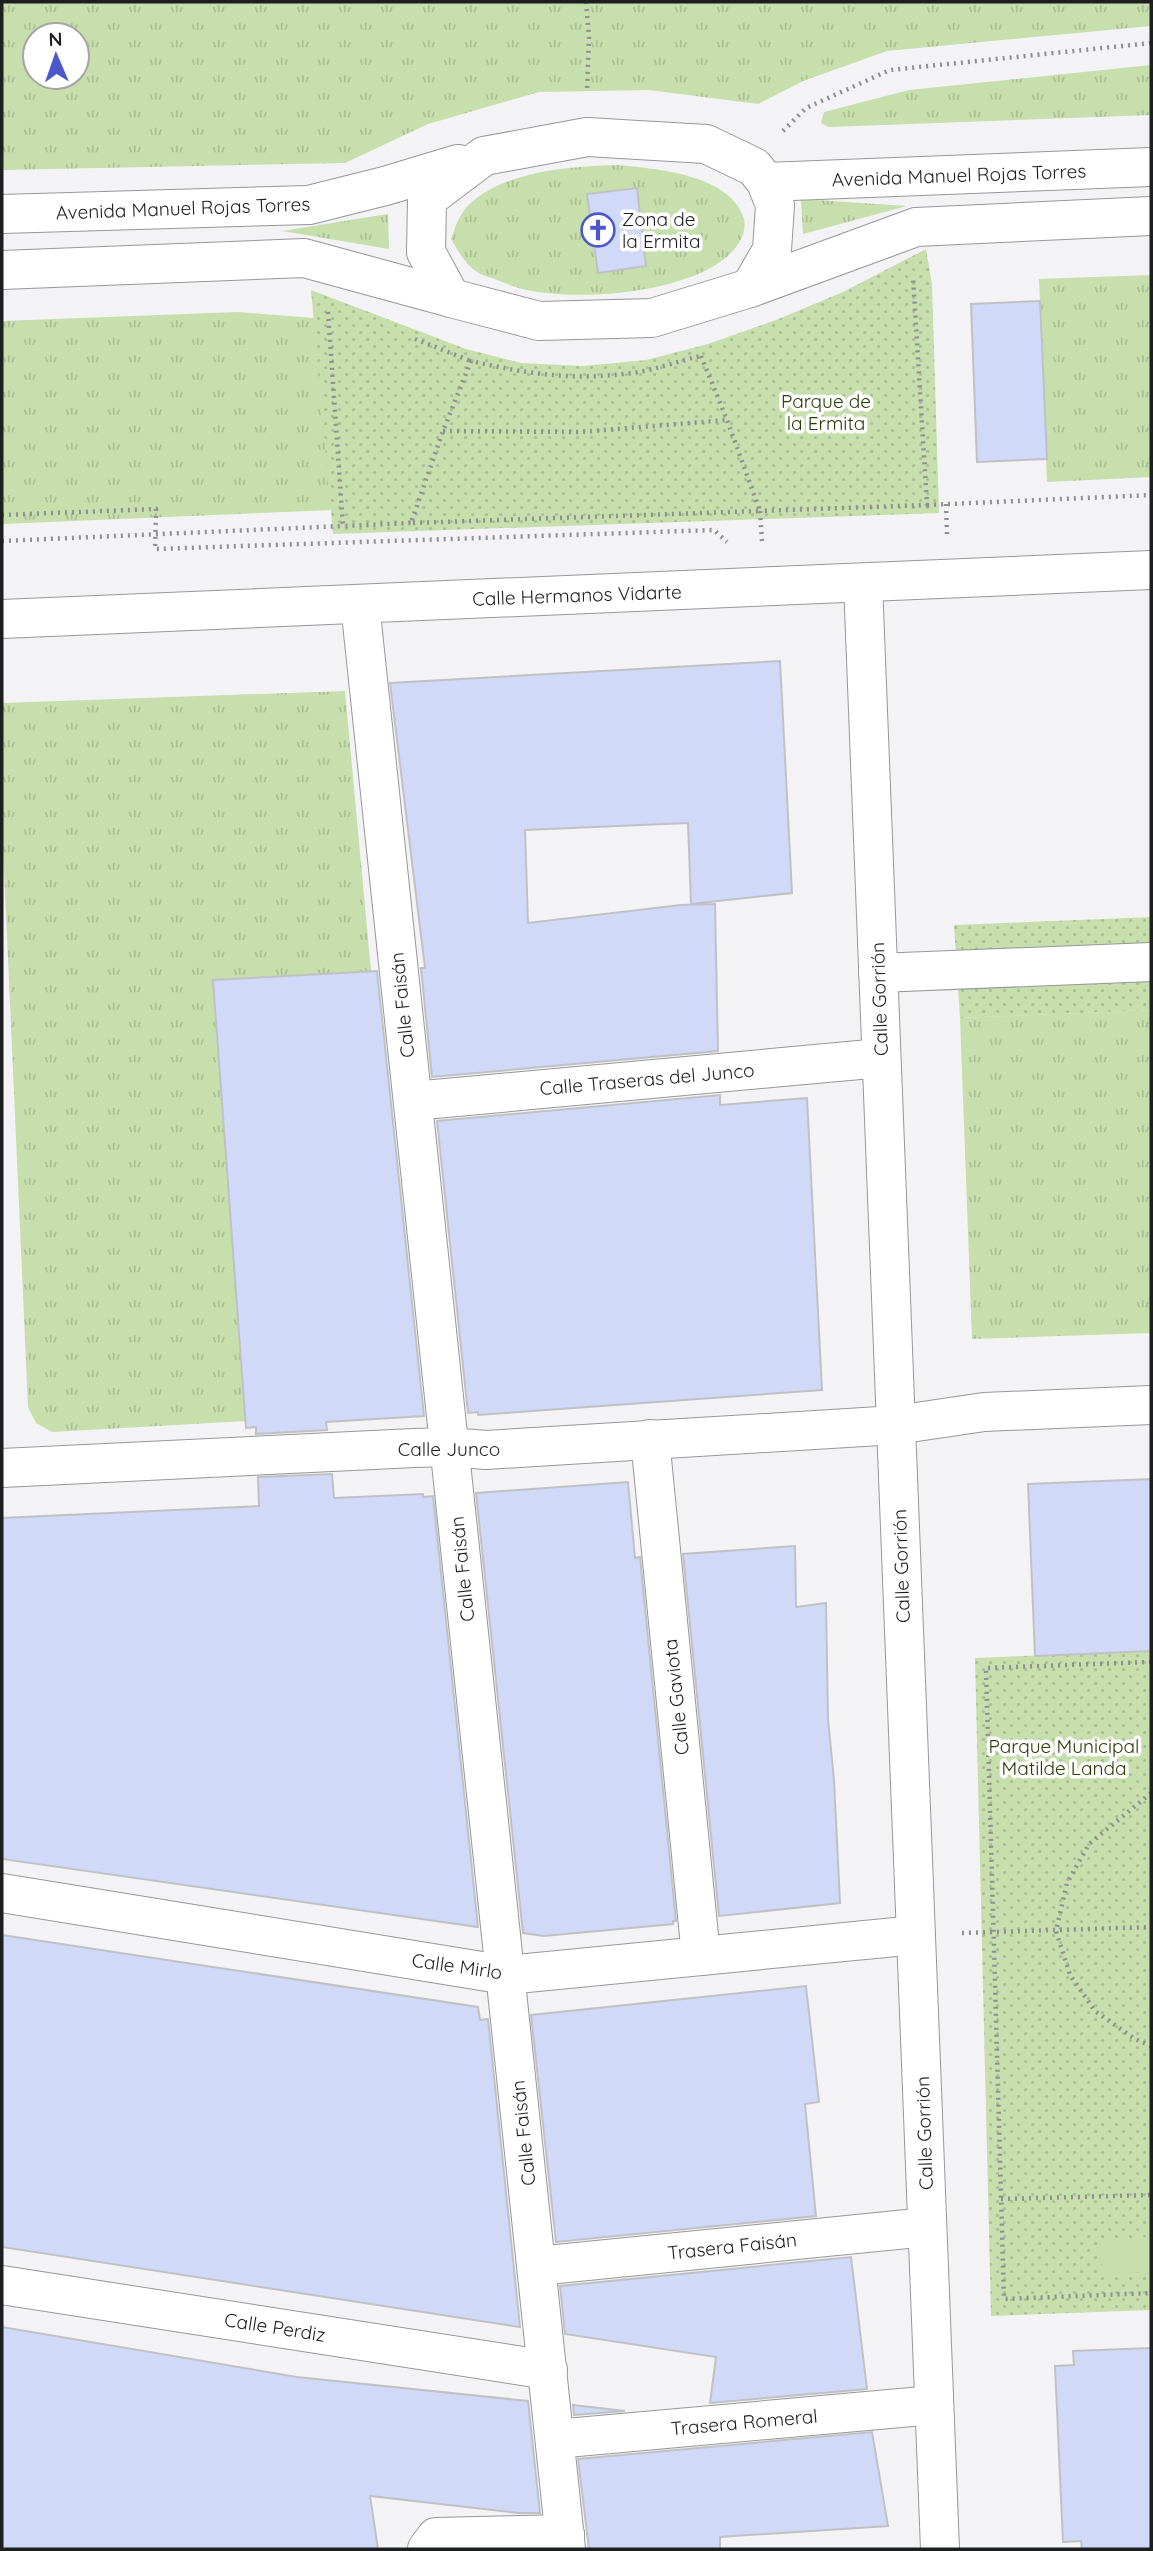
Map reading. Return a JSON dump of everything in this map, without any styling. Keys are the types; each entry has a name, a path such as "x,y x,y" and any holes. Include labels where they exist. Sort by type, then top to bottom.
{"street":[{"name":"Avenida Manuel Rojas Torres","path":"2,214 309,205 385,186 484,156 587,137 706,144 760,175 1151,167"},
{"path":"451,298 426,252 427,199 484,156"},
{"path":"751,288 772,250 775,205 760,175"},
{"path":"2,270 303,258 539,321 639,318 652,317 751,288 916,227 1151,216"},
{"name":"Calle Hermanos Vidarte","path":"2,619 1151,570"},
{"name":"Calle Gorrión","path":"863,583 940,2549"},
{"name":"Calle Faisán","path":"359,604 566,2541 436,2536 427,2549"},
{"path":"878,973 1151,961"},
{"name":"Calle Traseras del Junco","path":"413,1101 881,1058"},
{"name":"Calle Junco","path":"2,1468 449,1447 486,1450 896,1425 984,1412 1151,1405"},
{"name":"Calle Gaviota","path":"650,1439 701,1956"},
{"name":"Calle Mirlo","path":"2,1893 506,1975 916,1935"},
{"name":"Trasera Faisán","path":"537,2266 927,2227"},
{"name":"Calle Perdiz","path":"2,2285 548,2370"},
{"name":"Trasera Romeral","path":"555,2439 934,2405"}],"path":[{"path":"586,2 589,37 587,137"},
{"path":"760,175 786,127 806,108 890,70 1151,43"},
{"path":"912,270 927,505"},
{"path":"339,310 327,306 343,526"},
{"path":"409,337 471,361 532,374 584,377 634,373 713,351"},
{"path":"701,356 760,511 766,587"},
{"path":"411,523 471,361"},
{"path":"443,431 580,432 727,420"},
{"path":"2,541 1151,495"},
{"path":"2,515 156,509 155,550 714,530 733,548"},
{"path":"1151,1662 986,1668 1004,2299 1151,2292"},
{"path":"1151,1793 1089,1844 1067,1883 1056,1931 1070,1975 1095,2011 1135,2039 1151,2046"},
{"path":"916,1935 1151,1927"},
{"path":"1001,2199 1151,2195"}],"green space":[{"path":"2,2 1151,2 1151,26 887,51 803,81 758,104 649,90 539,92 428,124 345,163 2,170"},
{"path":"1151,65 1151,115 829,127 821,123 824,112 909,90"},
{"path":"618,165 671,172 708,183 724,192 736,204 744,219 743,234 738,244 728,256 709,269 685,279 629,292 571,295 522,289 479,273 465,261 451,239 465,209 496,186 558,169"},
{"path":"801,199 907,206 803,234"},
{"path":"388,214 389,249 282,231"},
{"name":"Parque de la Ermita","path":"926,249 932,284 939,513 333,534 311,290 466,349 521,363 583,366 646,360 708,344 843,292"},
{"path":"1151,275 1151,477 1047,482 1039,279"},
{"path":"238,312 314,318 332,510 2,524 2,321"},
{"path":"345,691 371,971 213,980 246,1421 52,1432 36,1423 28,1407 2,825 2,703"},
{"path":"1151,917 1151,1010 960,1018 954,925"},
{"path":"1151,1010 1151,1333 972,1339 960,1018"},
{"name":"Parque Municipal Matilde Landa","path":"1151,1651 1151,2310 991,2316 975,1658"},
{"path":"1151,2237 1151,2272 1102,2274 1101,2239"}],"building":[{"path":"637,188 646,266 598,273 587,194"},
{"path":"1040,301 1047,459 977,462 971,304"},
{"path":"780,661 792,893 691,904 688,823 525,830 528,923 681,905 715,904 718,1051 432,1077 421,968 425,968 390,683"},
{"path":"377,971 424,1416 326,1422 327,1430 256,1434 256,1427 246,1428 213,980"},
{"path":"720,1095 720,1105 807,1098 822,1390 478,1415 478,1412 468,1413 437,1121"},
{"path":"332,1474 334,1498 423,1494 423,1497 433,1496 478,1927 2,1859 2,1518 259,1506 258,1477"},
{"path":"1151,1479 1151,1651 1035,1656 1028,1484"},
{"path":"628,1482 635,1558 640,1557 676,1921 673,1921 673,1924 544,1936 523,1933 476,1493"},
{"path":"795,1546 796,1607 826,1603 828,1719 840,1903 719,1916 683,1554"},
{"path":"2,1935 478,2007 480,2020 488,2019 520,2327 2,2247"},
{"path":"806,1986 819,2102 805,2104 816,2216 556,2242 531,2015"},
{"path":"851,2257 867,2389 710,2403 716,2357 565,2334 560,2286"},
{"path":"2,2327 297,2377 528,2401 540,2513 518,2513 370,2496 378,2549 2,2549"},
{"path":"1151,2348 1151,2549 1082,2549 1081,2541 1063,2542 1055,2366 1074,2365 1073,2351"},
{"path":"573,2405 625,2411 574,2415"},
{"path":"872,2432 888,2526 720,2537 720,2549 589,2549 578,2459"}],"place":[{"name":"Zona de la Ermita","path":"598,230"}]}
